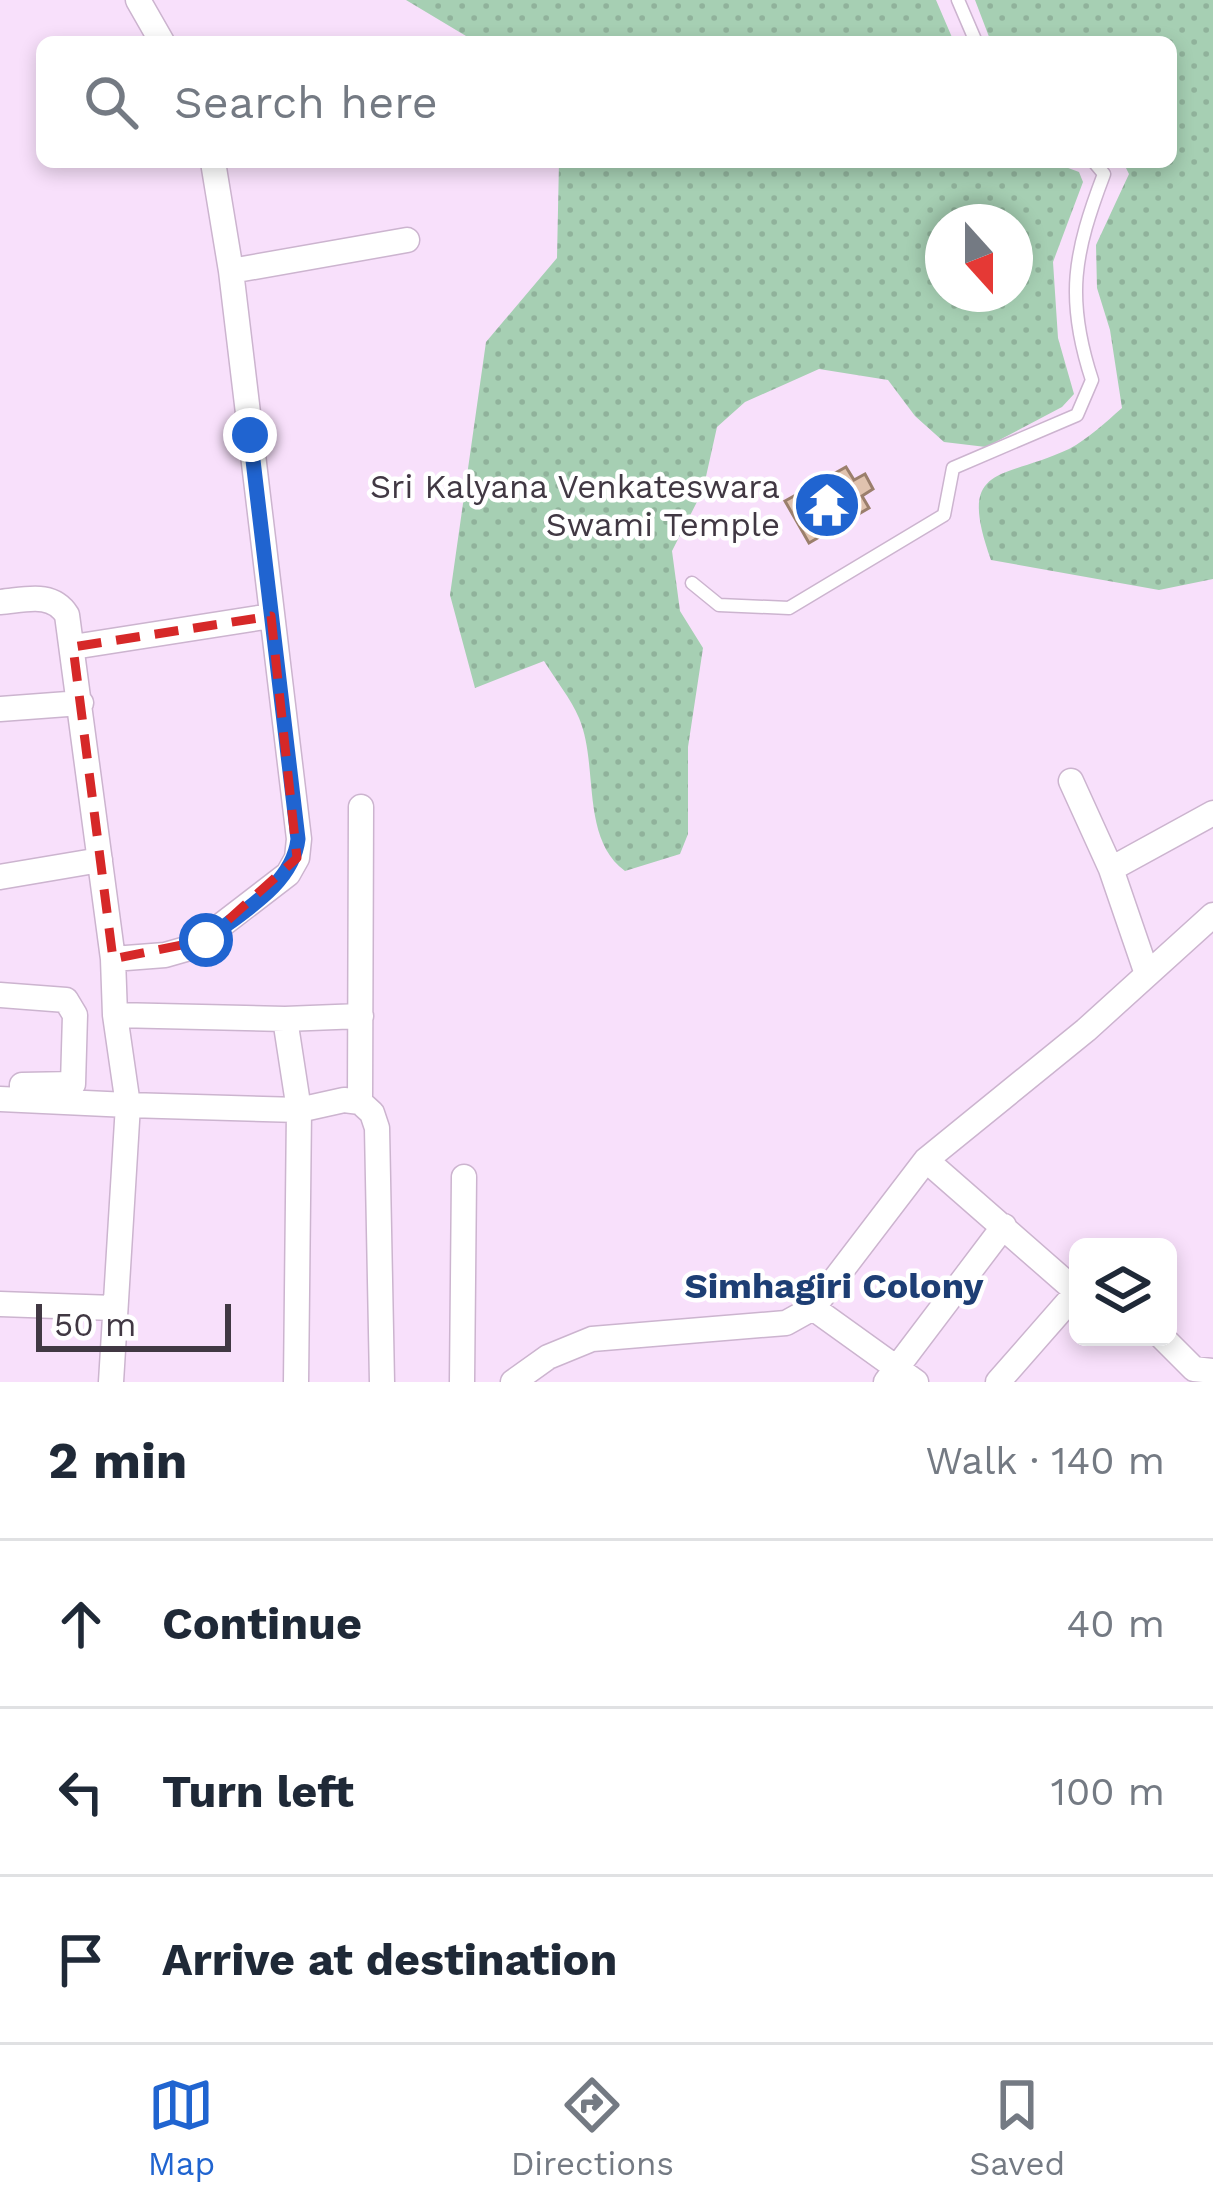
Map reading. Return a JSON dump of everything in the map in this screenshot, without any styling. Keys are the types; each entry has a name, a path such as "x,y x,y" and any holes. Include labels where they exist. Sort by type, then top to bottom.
{"street":[{"path":"138,0 159,36"},
{"path":"112,959 165,955 194,946 288,874 296,858 298,839 231,271 214,168"},
{"path":"231,271 407,240"},
{"path":"0,602 49,598 60,604 73,647 128,1105 111,1382"},
{"path":"73,647 271,616"},
{"path":"0,709 81,704"},
{"path":"1071,781 1111,868 1146,971"},
{"path":"360,1102 361,807"},
{"path":"1111,868 1213,813"},
{"path":"0,877 100,860"},
{"path":"512,1382 545,1372 592,1339 785,1323 812,1308 926,1160 1086,1030 1213,915"},
{"path":"0,995 66,1000 75,1015 73,1084 11,1092"},
{"path":"115,1016 361,1016"},
{"path":"285,1019 299,1110 296,1382"},
{"path":"11,1092 128,1105 299,1110 344,1100 360,1102 371,1113 376,1128 382,1382"},
{"path":"926,1160 1069,1286"},
{"path":"462,1382 464,1178"},
{"path":"812,1308 900,1378 1004,1226"},
{"path":"998,1382 1069,1302"},
{"path":"0,1304 114,1308"},
{"path":"1171,1346 1194,1369 1213,1371"}],"lane":[{"path":"958,0 973,36"},
{"path":"692,583 719,605 789,608 944,515 953,467 1077,415 1092,380 1077,335 1075,272 1085,223 1104,174 1099,168"}],"highlighted area":[{"path":"271,616 297,858 206,940 113,959 73,647"}],"green space":[{"path":"406,0 936,0 951,36 466,36"},
{"path":"975,0 1213,0 1213,579 1159,590 991,560 979,506 982,490 1005,472 1069,449 1122,408 1110,330 1097,288 1096,245 1129,174 1126,168 1177,168 1177,36 989,36"},
{"path":"559,168 1068,168 1079,172 1083,182 1053,262 1058,338 1074,394 1062,407 986,447 944,442 915,416 888,380 819,369 745,402 717,427 703,490 672,551 680,611 703,648 688,747 688,834 680,854 625,871 611,857 596,820 585,737 567,696 544,661 475,688 450,595 486,342 557,258"}],"building":[{"name":"Sri Kalyana Venkateswara Swami Temple","path":"846,467 854,480 865,474 873,489 862,496 869,508 809,543 785,501"}],"place":[{"name":"Sri Kalyana Venkateswara Swami Temple","path":"827,505"}],"district":[{"name":"Simhagiri Colony","path":"834,1285"}],"route":[{"path":"206,940 288,874 298,839 250,435"}]}
